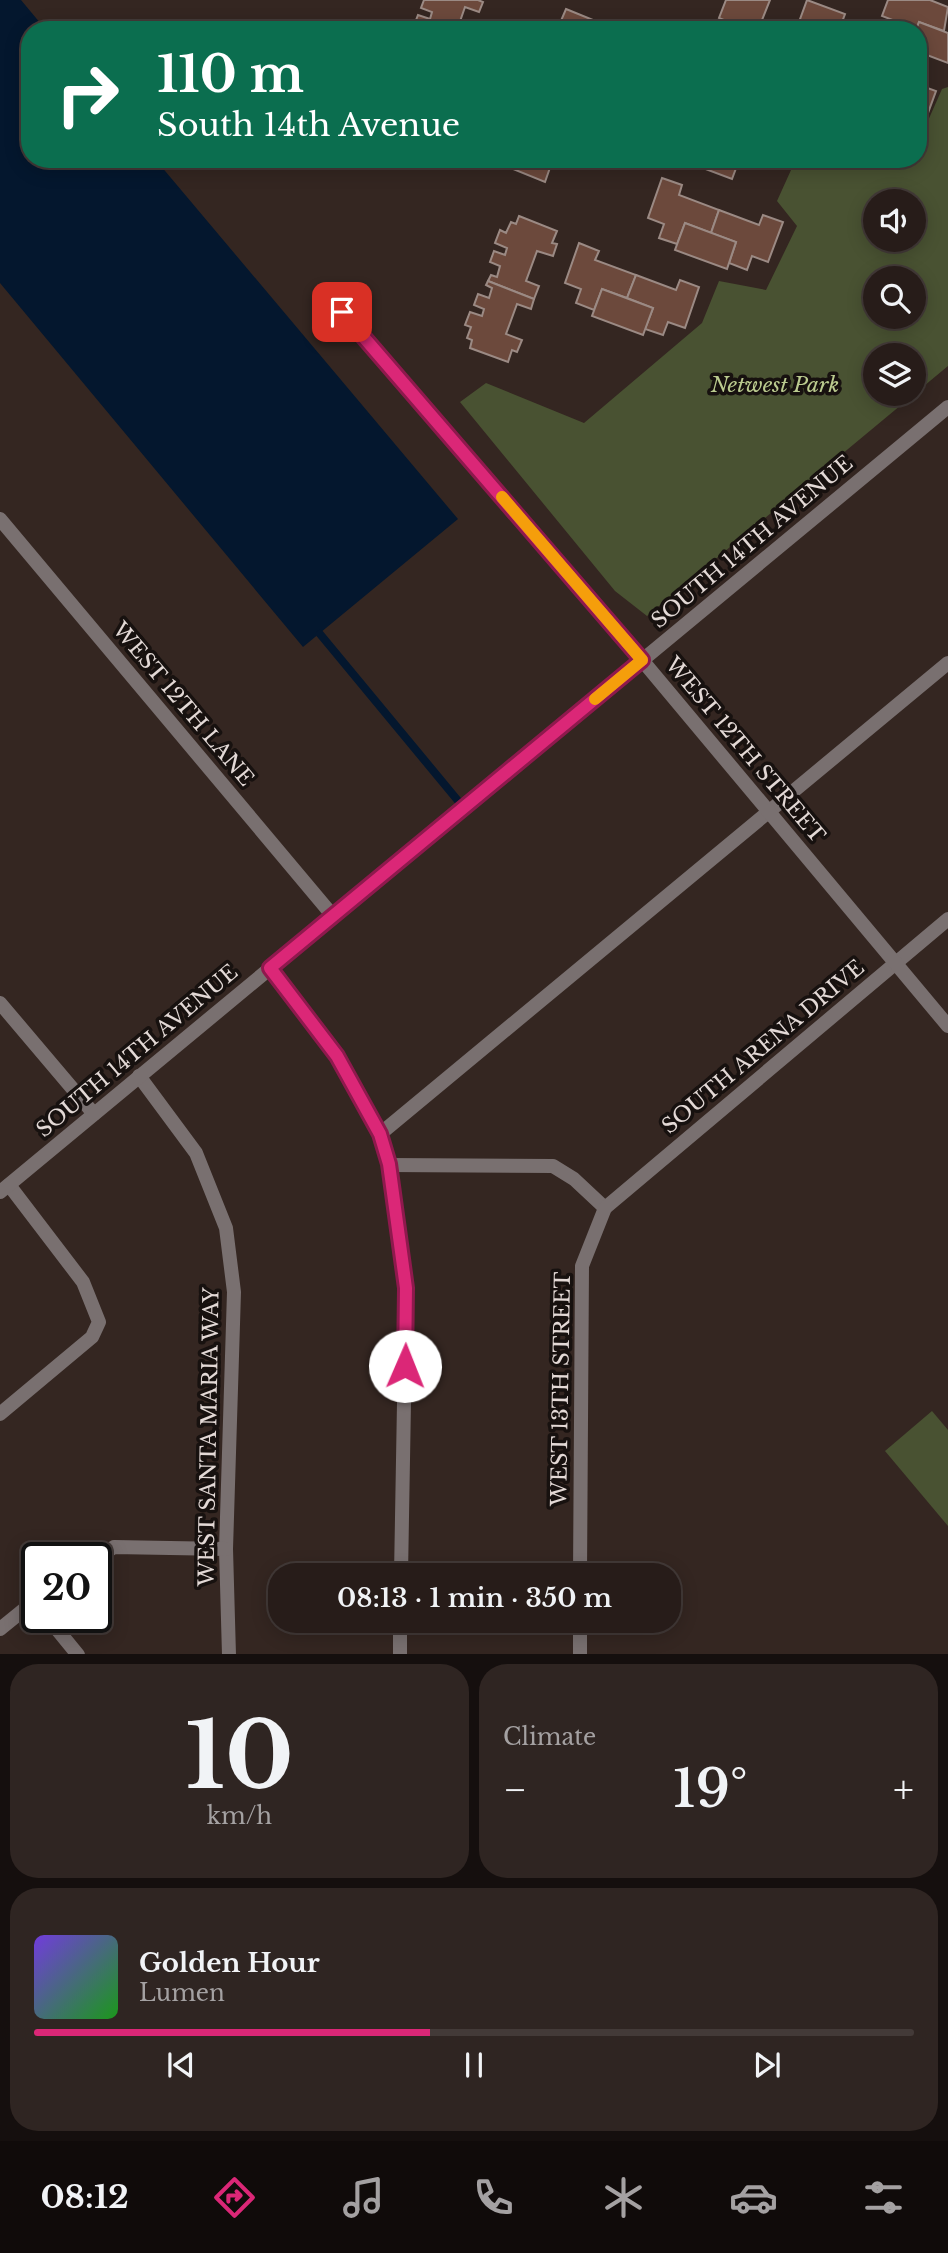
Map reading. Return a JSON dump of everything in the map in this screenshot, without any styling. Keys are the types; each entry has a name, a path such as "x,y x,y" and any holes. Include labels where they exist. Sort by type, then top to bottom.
{"street":[{"name":"WEST 12TH STREET","path":"342,312 642,660 948,1026"},
{"name":"SOUTH 14TH AVENUE","path":"5,1189 948,407"},
{"name":"WEST 12TH LANE","path":"0,519 333,916"},
{"path":"380,1134 948,663"},
{"name":"SOUTH ARENA DRIVE","path":"605,1208 948,919"},
{"path":"270,968 337,1056 380,1134 389,1164 406,1288 401,1563"},
{"path":"0,1003 94,1114"},
{"name":"WEST SANTA MARIA WAY","path":"139,1076 196,1153 226,1228 234,1292 226,1549 229,1654"},
{"path":"389,1164 553,1166 574,1179 605,1208"},
{"path":"0,1414 92,1336 99,1322 83,1282 5,1189"},
{"name":"WEST 13TH STREET","path":"580,1563 582,1266 605,1208"},
{"path":"112,1548 226,1549"},
{"path":"0,1629 21,1613"},
{"path":"60,1633 78,1654"},
{"path":"400,1633 400,1654"},
{"path":"580,1633 580,1654"}],"green space":[{"name":"Netwest Park","path":"948,87 948,366 926,384 926,343 863,343 863,406 900,406 647,616 615,591 460,402 486,383 584,423 702,323 719,281 766,290 797,226 777,201 792,168 927,168 927,123 942,89"},
{"path":"932,1411 948,1430 948,1526 885,1451"}],"water":[{"path":"0,0 21,0 38,21 21,21 21,168 163,168 458,519 303,647 0,283"}],"building":[{"path":"424,0 483,2 479,12 465,7 460,21 416,21 418,15 430,19 432,12 421,8"},
{"path":"726,0 770,0 762,21 726,21 719,18"},
{"path":"807,0 845,14 842,21 799,21"},
{"path":"888,0 930,0 948,7 944,31 927,25 927,21 895,21 882,16"},
{"path":"566,9 596,21 561,21"},
{"path":"927,25 948,33 948,63 927,55"},
{"path":"927,88 936,91 927,116"},
{"path":"510,168 550,168 545,182"},
{"path":"703,168 736,168 732,179"},
{"path":"662,178 682,185 679,195 719,210 711,233 685,223 677,244 659,238 664,224 648,218"},
{"path":"719,210 759,225 763,215 783,222 768,262 752,256 747,270 729,263 736,242 711,233"},
{"path":"519,216 557,231 552,243 557,244 553,256 537,251 526,281 539,286 534,299 488,281 491,275 497,277 500,266 490,262 494,251 505,255 507,248 495,243 500,230 506,233 511,222 516,224"},
{"path":"685,223 736,242 727,269 675,250"},
{"path":"579,243 599,251 595,260 636,275 627,298 602,289 594,310 576,303 581,289 565,283"},
{"path":"636,275 676,290 680,280 699,287 685,328 668,322 663,335 645,329 653,308 627,298"},
{"path":"488,281 534,299 531,309 517,304 506,334 522,340 517,352 512,350 508,362 470,348 472,340 467,338 471,327 465,325 470,312 482,316 484,309 474,305 478,294 489,298 492,288 486,285"},
{"path":"602,289 653,308 643,335 592,316"}],"waterway":[{"path":"320,634 464,808"}],"slow traffic":[{"path":"502,497 642,660 595,699"}],"route":[{"path":"342,312 642,660 270,968 337,1056 380,1134 389,1164 406,1288 405,1366"}]}
